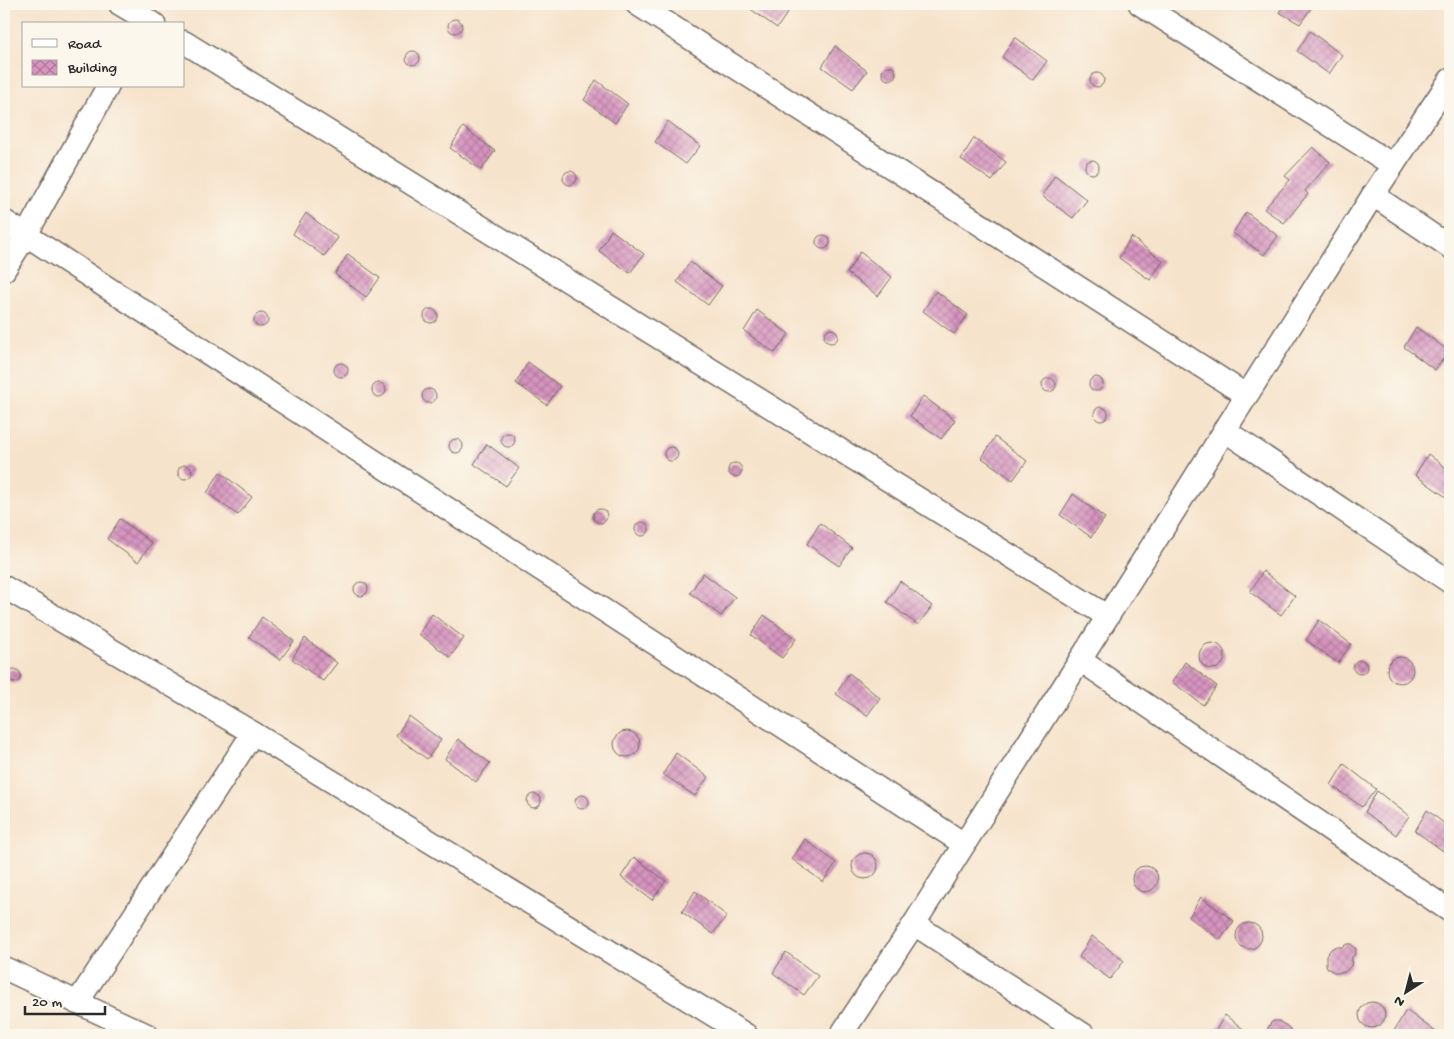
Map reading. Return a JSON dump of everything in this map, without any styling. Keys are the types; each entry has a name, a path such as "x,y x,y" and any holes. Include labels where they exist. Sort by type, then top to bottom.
{"street":[{"path":"120,4 150,17"},
{"path":"636,4 1246,395"},
{"path":"1140,4 1393,165"},
{"path":"185,43 1107,616"},
{"path":"841,1035 914,924 1373,195 1450,80"},
{"path":"4,270 107,88"},
{"path":"1373,195 1450,248"},
{"path":"4,221 964,844"},
{"path":"1224,430 1450,582"},
{"path":"4,587 253,734 746,1035"},
{"path":"1080,660 1450,911"},
{"path":"77,1003 253,734"},
{"path":"914,924 1084,1035"},
{"path":"4,968 147,1035"}],"building":[{"path":"746,4 783,4 790,9 777,28"},
{"path":"1285,4 1314,4 1300,24 1279,12"},
{"path":"452,19 458,19 462,26 458,33 452,33 448,29 448,23"},
{"path":"1310,31 1342,55 1329,74 1297,51"},
{"path":"1015,37 1047,61 1033,80 1002,57"},
{"path":"835,46 867,71 853,89 822,67"},
{"path":"410,51 416,51 420,58 416,65 410,65 406,61 406,55"},
{"path":"886,66 892,66 896,73 892,80 886,80 882,76 882,70"},
{"path":"1094,73 1100,73 1104,80 1100,87 1094,87 1090,83 1090,77"},
{"path":"596,80 628,104 615,123 584,100"},
{"path":"668,121 700,146 686,164 655,142"},
{"path":"463,127 495,151 481,170 450,148"},
{"path":"974,138 1006,162 992,181 961,159"},
{"path":"1313,147 1330,162 1305,191 1308,194 1284,223 1264,209 1290,180 1285,176"},
{"path":"1089,160 1095,160 1099,167 1095,174 1089,174 1085,170 1085,164"},
{"path":"567,171 573,171 577,178 573,185 567,185 563,181 563,175"},
{"path":"1055,175 1087,200 1073,218 1042,196"},
{"path":"1246,212 1278,236 1264,255 1233,233"},
{"path":"306,213 338,238 324,256 293,234"},
{"path":"611,230 644,254 630,273 599,251"},
{"path":"820,235 826,235 830,242 826,249 820,249 816,245 816,239"},
{"path":"1131,237 1163,261 1150,280 1119,258"},
{"path":"860,252 892,277 878,296 847,273"},
{"path":"348,254 380,278 366,297 335,274"},
{"path":"690,262 722,286 708,305 677,282"},
{"path":"936,291 968,315 954,334 923,311"},
{"path":"428,309 434,309 438,316 434,323 428,323 424,319 424,313"},
{"path":"757,310 789,334 775,353 744,331"},
{"path":"258,313 264,313 268,320 264,327 258,327 254,323 254,317"},
{"path":"1416,327 1449,351 1435,370 1404,347"},
{"path":"828,329 834,329 838,336 834,343 828,343 824,339 824,333"},
{"path":"528,362 560,386 547,405 516,383"},
{"path":"338,363 344,363 348,370 344,377 338,377 334,373 334,367"},
{"path":"1093,377 1099,377 1103,384 1099,391 1093,391 1089,387 1089,381"},
{"path":"1046,378 1052,378 1056,385 1052,392 1046,392 1042,388 1042,382"},
{"path":"376,383 382,383 386,390 382,397 376,397 372,393 372,387"},
{"path":"426,389 432,389 436,396 432,403 426,403 422,399 422,393"},
{"path":"923,396 955,420 941,439 910,416"},
{"path":"1098,407 1104,407 1108,414 1104,421 1098,421 1094,417 1094,411"},
{"path":"505,433 511,433 515,440 511,447 505,447 501,443 501,437"},
{"path":"995,437 1027,461 1013,480 982,458"},
{"path":"453,439 459,439 463,446 459,453 453,453 449,449 449,443"},
{"path":"487,444 519,468 506,486 474,464"},
{"path":"668,447 674,447 678,454 674,461 668,461 664,457 664,451"},
{"path":"1428,454 1450,471 1450,492 1446,497 1415,475"},
{"path":"732,463 738,463 742,470 738,477 732,477 728,473 728,467"},
{"path":"182,465 188,465 192,472 188,479 182,479 178,475 178,469"},
{"path":"220,472 252,497 238,515 207,493"},
{"path":"1073,494 1105,518 1091,537 1060,515"},
{"path":"597,509 603,509 607,516 603,523 597,523 593,519 593,513"},
{"path":"120,519 152,543 138,562 107,539"},
{"path":"639,522 645,522 649,529 645,536 639,536 635,532 635,526"},
{"path":"820,523 852,548 839,566 807,544"},
{"path":"1263,571 1295,596 1281,615 1250,592"},
{"path":"703,573 735,597 721,616 690,593"},
{"path":"900,581 932,606 918,625 887,602"},
{"path":"358,582 364,582 368,589 364,596 358,596 354,592 354,586"},
{"path":"432,614 464,638 450,657 419,634"},
{"path":"764,615 796,639 782,658 751,635"},
{"path":"262,617 294,641 280,660 249,637"},
{"path":"1319,620 1351,644 1338,663 1306,640"},
{"path":"305,638 337,663 323,681 292,659"},
{"path":"1212,643 1221,647 1225,656 1221,665 1212,669 1203,665 1199,656 1203,647"},
{"path":"1400,657 1410,660 1413,670 1410,680 1400,683 1390,680 1387,670 1390,660"},
{"path":"1357,660 1363,660 1367,667 1363,674 1357,674 1353,670 1353,664"},
{"path":"1185,662 1217,686 1203,705 1172,682"},
{"path":"11,669 17,669 21,676 17,683 11,683 7,679 7,673"},
{"path":"849,673 880,698 867,716 836,694"},
{"path":"409,716 441,740 427,759 396,736"},
{"path":"627,731 636,735 640,744 636,753 627,757 618,753 614,744 618,735"},
{"path":"458,739 490,763 476,782 445,759"},
{"path":"676,753 708,777 695,796 663,774"},
{"path":"1344,764 1376,789 1362,807 1331,785"},
{"path":"1377,791 1409,816 1396,835 1365,812"},
{"path":"531,794 537,794 541,801 537,808 531,808 527,804 527,798"},
{"path":"579,795 585,795 589,802 585,809 579,809 575,805 575,799"},
{"path":"1427,810 1450,828 1450,847 1446,853 1415,831"},
{"path":"805,839 836,863 823,882 792,859"},
{"path":"865,853 874,857 878,866 874,875 865,879 856,875 852,866 856,857"},
{"path":"634,857 666,881 652,900 621,877"},
{"path":"1145,866 1154,870 1158,879 1154,888 1145,892 1136,888 1132,879 1136,870"},
{"path":"695,891 727,916 713,934 682,912"},
{"path":"1201,897 1234,921 1220,940 1189,917"},
{"path":"1249,923 1258,927 1262,936 1258,945 1249,949 1240,945 1236,936 1240,927"},
{"path":"1092,936 1124,961 1110,979 1079,957"},
{"path":"1351,944 1356,949 1352,957 1351,966 1345,972 1336,973 1328,969 1326,956 1331,949"},
{"path":"786,952 818,976 804,995 773,973"},
{"path":"1372,1002 1381,1006 1385,1015 1381,1024 1372,1028 1363,1024 1359,1015 1363,1006"},
{"path":"1406,1010 1440,1035 1400,1035 1394,1031"},
{"path":"1225,1015 1251,1035 1213,1035"},
{"path":"1273,1021 1278,1021 1287,1026 1292,1035 1265,1035"}]}
